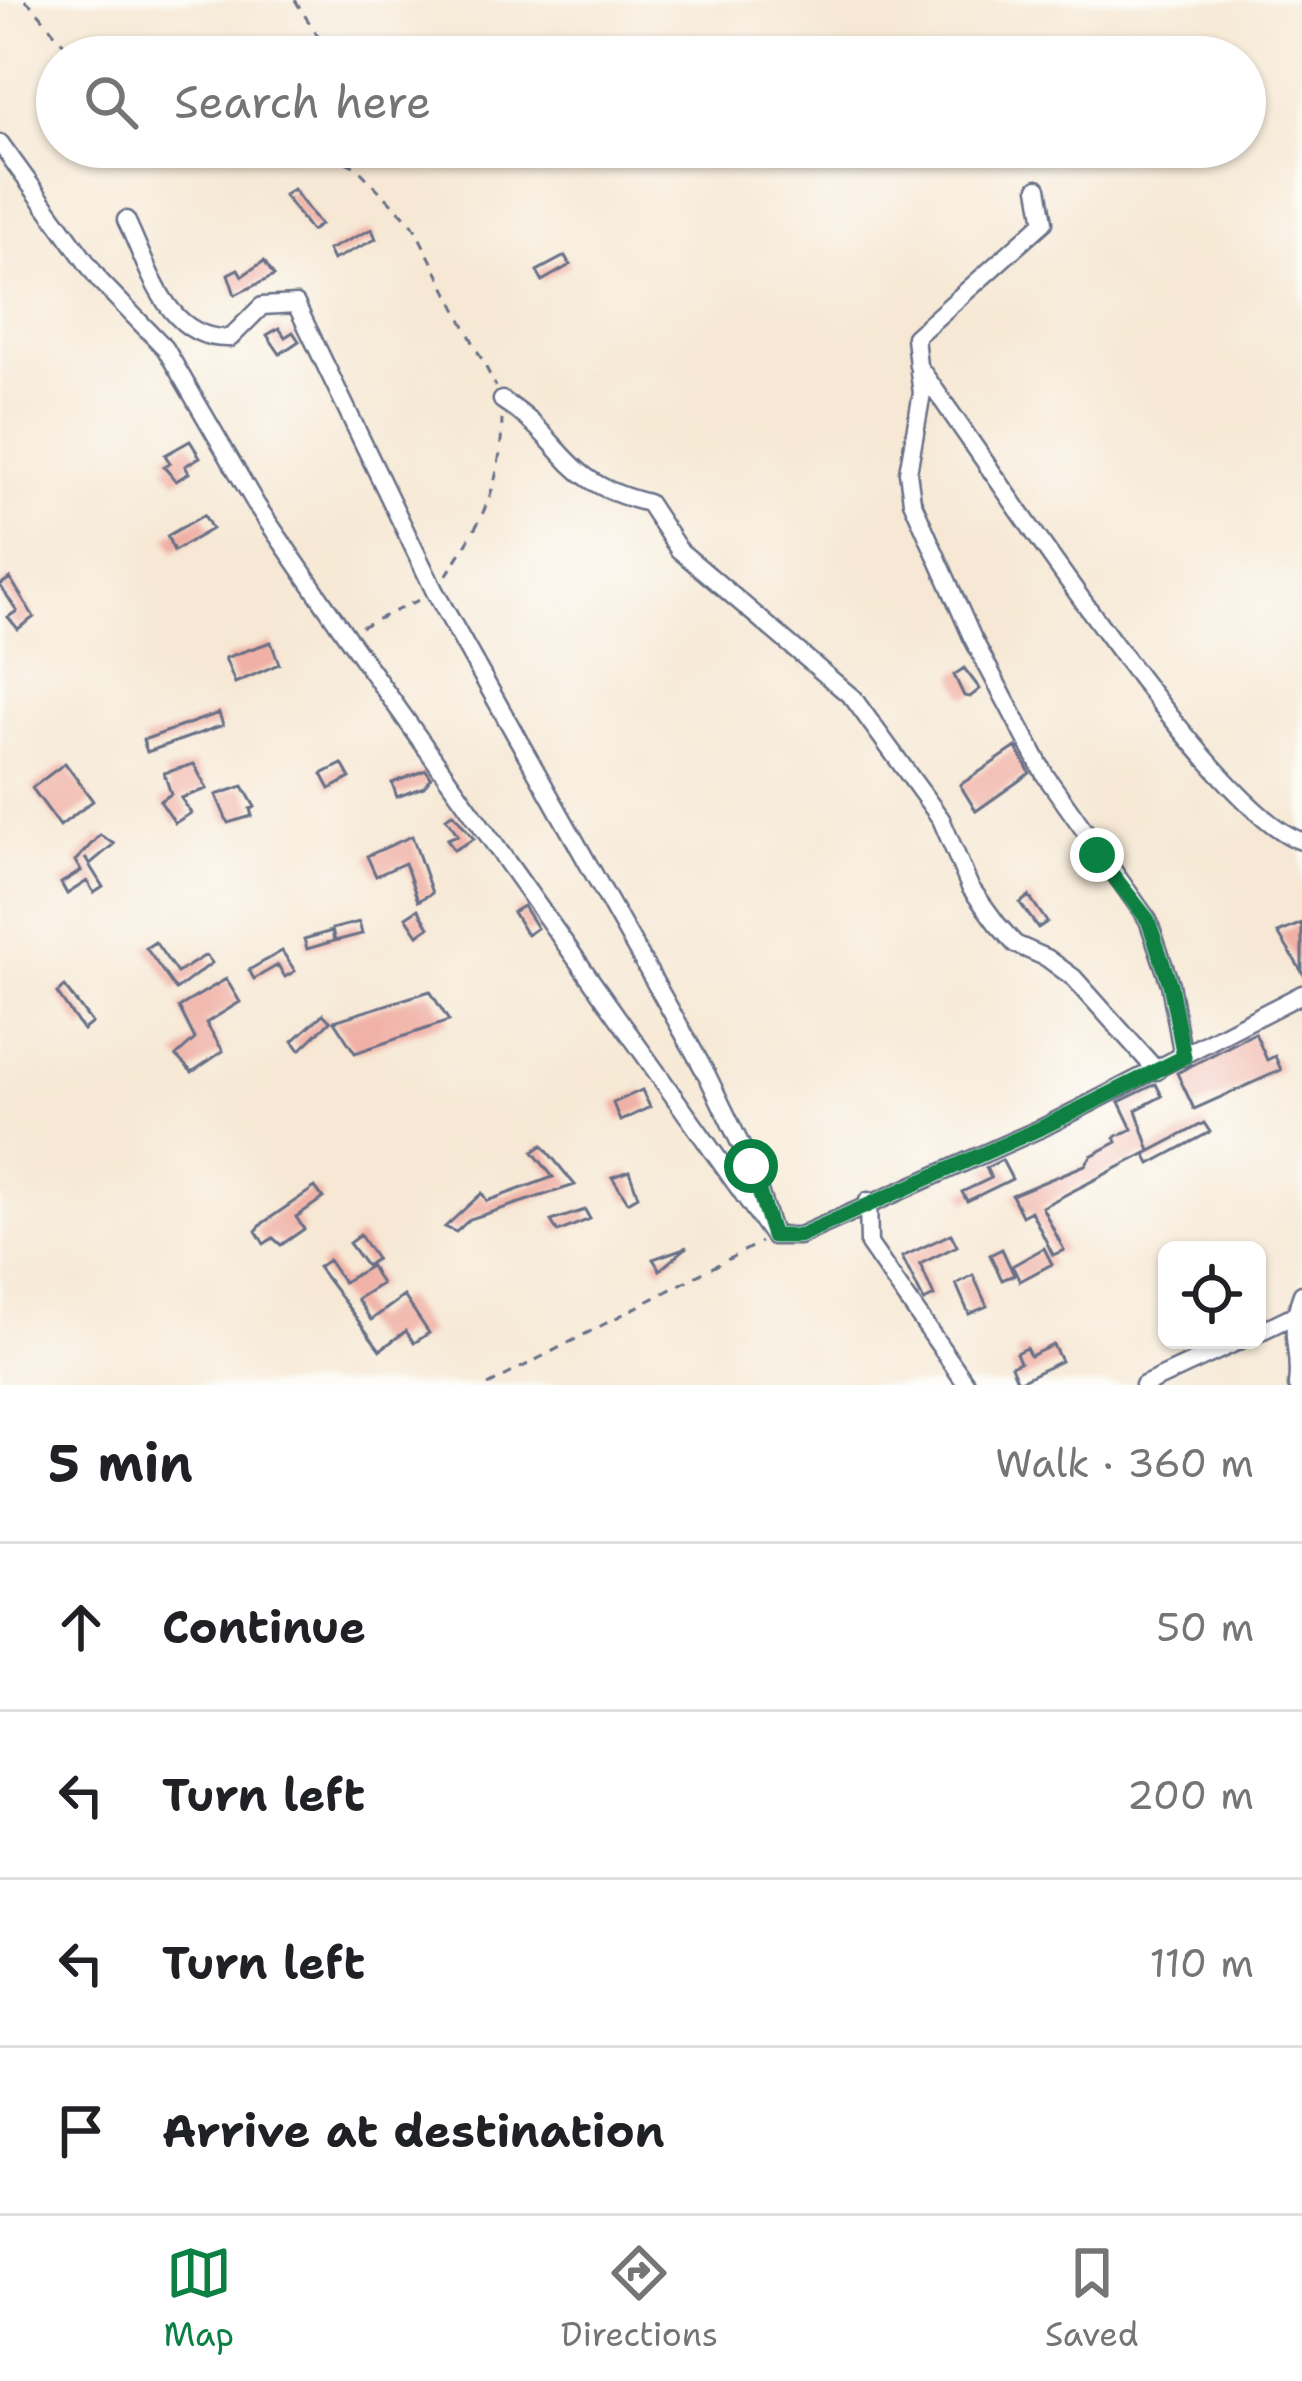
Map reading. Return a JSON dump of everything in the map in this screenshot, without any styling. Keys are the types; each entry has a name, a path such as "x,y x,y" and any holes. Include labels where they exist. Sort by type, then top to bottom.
{"street":[{"path":"0,143 100,281 165,348 257,506 773,1236"},
{"path":"1038,188 1044,222 966,298 915,337 922,393 908,472 912,501 972,637 1046,775 1148,920 1170,984 1184,1057"},
{"path":"127,220 176,320 200,334 230,338 262,306 296,304 436,592 707,1075 751,1166 773,1236"},
{"path":"918,365 1153,696 1265,822 1302,842"},
{"path":"502,400 533,419 567,466 604,492 648,503 679,550 853,698 941,819 970,887 997,924 1015,944 1047,958 1074,979 1157,1070"},
{"path":"773,1236 799,1236 1008,1143 1302,994"},
{"path":"868,1202 869,1244 967,1385"},
{"path":"1297,1385 1300,1366 1291,1341 1302,1294"},
{"path":"1266,1329 1294,1316"},
{"path":"1144,1385 1222,1349"}],"path":[{"path":"25,0 44,15 59,36"},
{"path":"295,0 318,36"},
{"path":"345,634 436,592 476,530 501,469 502,400 413,225 358,168"},
{"path":"488,1385 773,1236"}],"building":[{"path":"293,189 320,225 311,231 284,195"},
{"path":"372,229 376,239 333,260 328,250"},
{"path":"565,256 570,265 542,281 537,271"},
{"path":"264,261 274,276 235,295 228,274 238,269 242,276"},
{"path":"279,328 285,337 293,332 299,341 280,354 267,335"},
{"path":"190,441 200,457 185,466 189,473 176,481 164,467 170,463 165,455"},
{"path":"204,515 212,529 174,551 167,536"},
{"path":"10,578 34,617 18,629 8,617 17,611 0,585"},
{"path":"271,642 279,664 235,683 225,658"},
{"path":"964,668 980,689 970,697 964,696 954,675"},
{"path":"219,713 223,725 147,752 143,740"},
{"path":"1016,747 1030,773 976,811 960,785"},
{"path":"65,763 93,801 60,826 32,788"},
{"path":"194,764 207,789 181,798 191,813 175,823 160,801 171,794 164,773"},
{"path":"342,764 350,778 330,789 322,774"},
{"path":"426,770 431,777 424,787 397,797 392,783"},
{"path":"243,786 255,807 250,809 252,816 228,823 216,795"},
{"path":"453,813 474,839 454,850 447,839 458,835 446,818"},
{"path":"100,835 114,844 90,864 85,858 103,887 94,893 87,881 67,894 61,883 81,871 75,861"},
{"path":"412,836 432,893 418,901 405,863 376,876 367,856"},
{"path":"1029,896 1047,922 1038,928 1020,903"},
{"path":"523,906 537,928 527,935 513,912"},
{"path":"418,909 429,927 418,935 406,917"},
{"path":"359,922 362,934 335,941 332,929"},
{"path":"1302,923 1302,972 1278,933"},
{"path":"332,931 334,941 307,949 304,939"},
{"path":"155,942 177,973 206,955 212,963 176,990 146,948"},
{"path":"282,951 295,971 285,977 278,965 254,979 249,970"},
{"path":"226,979 240,1002 206,1023 223,1051 192,1072 176,1056 195,1039 179,1007"},
{"path":"65,987 92,1023 83,1030 57,993"},
{"path":"430,991 449,1021 355,1053 334,1021"},
{"path":"323,1014 330,1021 300,1050 293,1041"},
{"path":"1255,1033 1267,1060 1275,1056 1281,1070 1194,1109 1177,1073"},
{"path":"1156,1084 1162,1096 1136,1110 1150,1151 1042,1207 1064,1250 1053,1255 1031,1211 1022,1216 1012,1195 1085,1165 1091,1156 1117,1142 1115,1137 1132,1129 1119,1102"},
{"path":"642,1090 650,1107 620,1121 613,1103"},
{"path":"1204,1123 1210,1132 1150,1164 1145,1154"},
{"path":"542,1145 575,1185 470,1219 456,1232 445,1227 482,1193 487,1201 553,1177 533,1152"},
{"path":"1002,1160 1012,1179 967,1201 962,1192 991,1178 986,1168"},
{"path":"629,1171 638,1196 628,1202 612,1177"},
{"path":"315,1187 323,1198 296,1217 304,1229 281,1245 273,1238 264,1244 256,1231 263,1223"},
{"path":"585,1210 590,1219 558,1232 551,1221"},
{"path":"951,1234 957,1246 920,1264 934,1296 924,1301 902,1257"},
{"path":"360,1235 376,1259 366,1266 349,1243"},
{"path":"687,1247 660,1270 653,1259"},
{"path":"1044,1248 1052,1264 1020,1281 1012,1266"},
{"path":"1002,1249 1014,1275 1002,1280 990,1255"},
{"path":"328,1260 343,1282 371,1266 381,1284 357,1299 371,1320 404,1296 429,1333 414,1343 406,1331 380,1350 318,1267"},
{"path":"973,1275 987,1306 969,1314 956,1284"},
{"path":"1053,1345 1061,1361 1018,1382 1011,1366 1020,1362 1016,1353 1026,1348 1030,1356"}],"route":[{"path":"751,1166 773,1236 799,1236 1043,1127 1184,1057 1170,984 1148,920 1097,855"}]}
